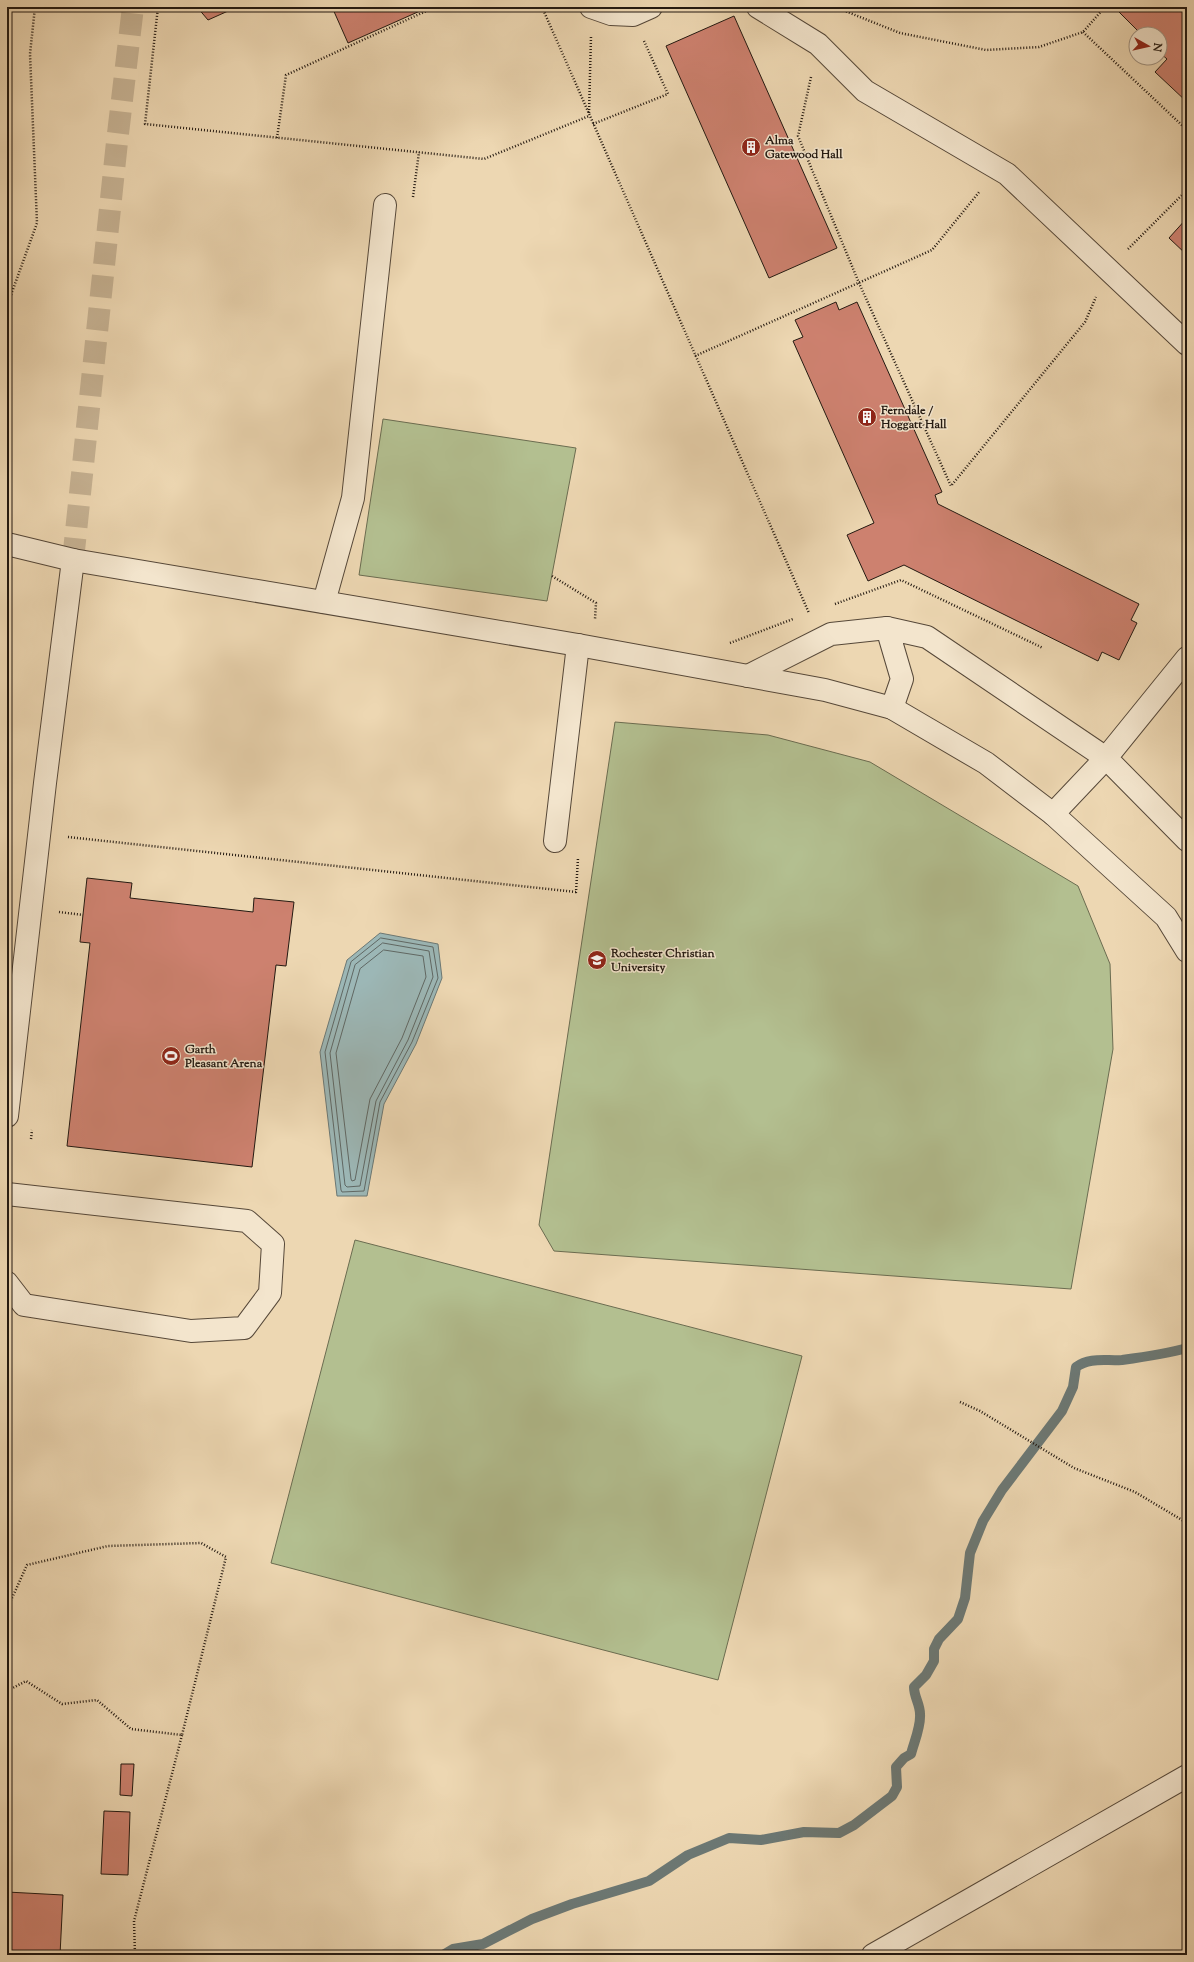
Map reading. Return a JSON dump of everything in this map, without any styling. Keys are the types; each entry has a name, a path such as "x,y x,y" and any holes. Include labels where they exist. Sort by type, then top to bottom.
{"street":[{"path":"591,7 611,14 642,11"},
{"path":"758,7 818,44 865,91 1007,174 1187,344"},
{"path":"324,602 353,498 385,205"},
{"path":"7,544 73,560 578,645 825,690 892,708 986,763 1053,814 1166,917 1187,951"},
{"path":"7,1116 50,738 73,560"},
{"path":"748,676 831,634 886,628 927,637 1106,758 1187,840"},
{"path":"886,628 902,679 892,708"},
{"path":"555,841 578,645"},
{"path":"1053,814 1106,758 1187,658"},
{"path":"7,1194 247,1222 273,1244 270,1293 244,1328 191,1330 24,1305 7,1283"},
{"path":"873,1955 900,1948 944,1914 1187,1776"}],"path":[{"path":"7,306 37,223 30,54 35,7"},
{"path":"158,7 145,124 484,159 589,116"},
{"path":"277,138 286,75 435,7"},
{"path":"542,7 809,614 816,611"},
{"path":"589,116 591,7"},
{"path":"835,7 900,33 986,50 1039,47 1082,32 1105,7"},
{"path":"593,124 668,94 642,11"},
{"path":"1082,32 1187,130"},
{"path":"818,44 798,136 859,282 951,486 1085,322 1109,269 1187,190"},
{"path":"695,356 932,250 998,169"},
{"path":"830,606 902,580 1043,648"},
{"path":"724,672 726,644 794,619"},
{"path":"67,843 68,836 576,892 578,852"},
{"path":"58,912 59,905"},
{"path":"31,1139 33,1124"},
{"path":"960,1402 980,1411 1074,1468 1135,1492 1187,1523"},
{"path":"7,1609 27,1566 108,1546 201,1542 226,1557 134,1921 135,1955"},
{"path":"7,1691 26,1681 62,1704 97,1700 131,1729 182,1735"}],"green space":[{"path":"383,419 576,448 547,601 359,575"},
{"path":"615,722 768,735 870,762 1078,886 1110,964 1113,1049 1071,1289 554,1251 539,1225"},
{"path":"355,1240 802,1356 718,1680 271,1563"}],"water":[{"path":"380,933 438,944 442,978 416,1044 384,1104 367,1196 337,1196 320,1052 347,960"}],"building":[{"path":"197,7 237,7 208,20"},
{"path":"332,7 429,7 348,43"},
{"path":"1114,7 1183,7 1187,11 1187,102 1155,72 1161,66 1168,66 1168,26 1133,26"},
{"name":"Alma Gatewood Hall","path":"734,16 837,248 769,278 666,46"},
{"path":"1187,218 1187,255 1169,238"},
{"name":"Ferndale / Hoggatt Hall","path":"836,302 839,310 857,302 942,492 935,495 938,504 1139,604 1131,620 1137,623 1119,660 1102,652 1098,661 904,565 868,581 847,535 874,523 793,341 803,337 795,320"},
{"name":"Garth Pleasant Arena","path":"87,878 132,883 130,898 253,912 254,898 294,902 286,966 276,965 252,1167 67,1146 90,943 80,942"},
{"path":"121,1764 134,1764 132,1796 120,1795"},
{"path":"104,1811 130,1812 128,1875 101,1874"},
{"path":"7,1892 63,1895 60,1955 7,1955"}],"waterway":[{"path":"443,1955 453,1949 483,1944 532,1919 572,1904 649,1881 688,1855 729,1838 761,1840 804,1832 839,1833 854,1825 892,1796 897,1787 896,1767 904,1758 911,1754 917,1734 920,1710 914,1687 926,1675 934,1661 934,1649 939,1639 958,1619 965,1598 970,1553 983,1521 1002,1490 1062,1411 1073,1387 1076,1367 1092,1361 1122,1360 1163,1354 1187,1348"}],"tunnel":[{"path":"73,560 117,142 133,7"}],"place":[{"name":"Alma Gatewood Hall","path":"751,147"},
{"name":"Ferndale / Hoggatt Hall","path":"867,417"},
{"name":"Rochester Christian University","path":"597,960"},
{"name":"Garth Pleasant Arena","path":"171,1056"}]}
